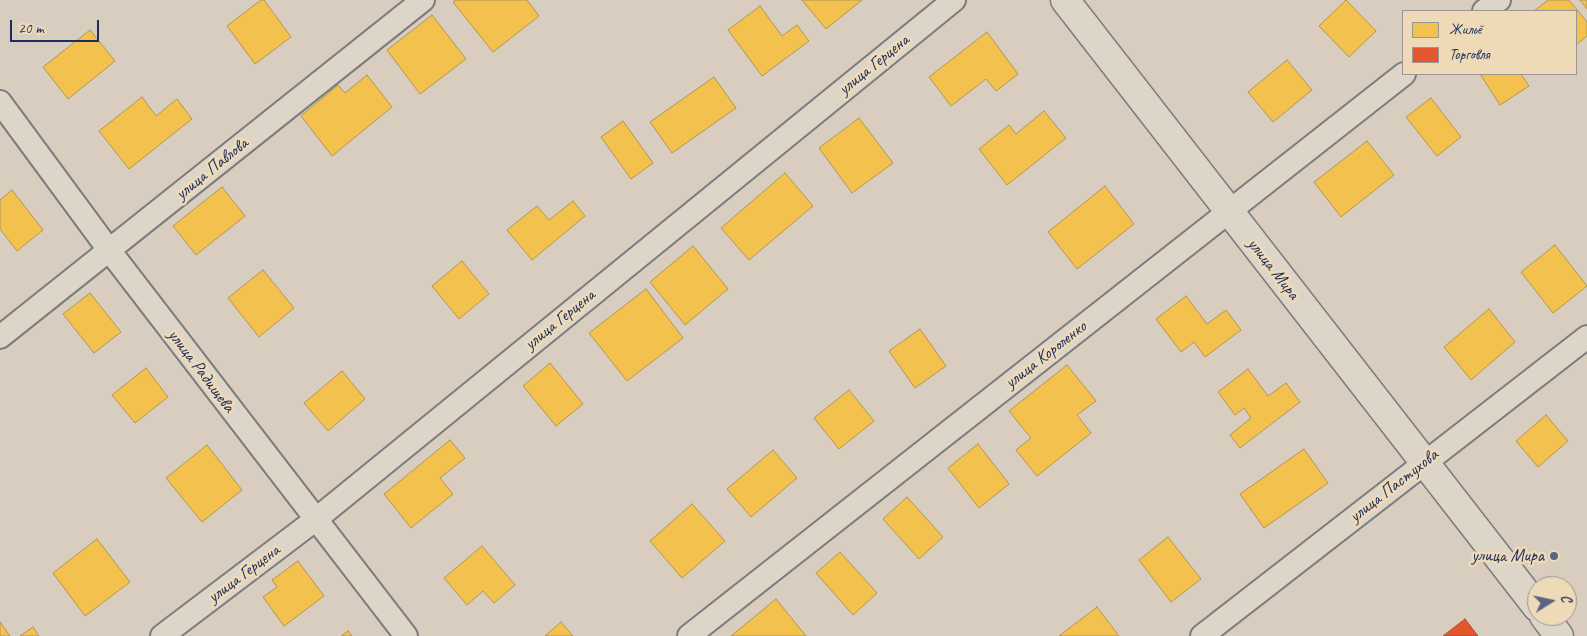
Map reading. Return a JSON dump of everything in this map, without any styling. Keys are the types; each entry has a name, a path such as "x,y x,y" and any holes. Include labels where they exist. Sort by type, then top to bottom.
{"main road":[{"name":"улица Мира","path":"1065,0 1527,595"}],"street":[{"name":"улица Павлова","path":"0,337 423,0"},
{"name":"улица Герцена","path":"162,636 315,520 954,0"},
{"path":"1485,10 1498,0"},
{"name":"улица Короленко","path":"689,636 1403,75"},
{"name":"улица Радищева","path":"0,102 109,250 406,636"},
{"name":"улица Пастухова","path":"1202,636 1587,337"}],"building: Жильё":[{"path":"261,0 264,0 291,37 255,64 227,26"},
{"path":"456,0 527,0 539,16 493,52 453,2"},
{"path":"802,0 862,0 826,29"},
{"path":"1346,0 1376,31 1349,57 1319,26"},
{"path":"1548,0 1569,0 1587,22 1587,36 1577,44 1577,10 1535,10"},
{"path":"1580,0 1587,0 1587,9"},
{"path":"760,6 782,36 797,25 809,41 762,76 728,30"},
{"path":"432,15 466,59 420,94 387,50"},
{"path":"90,30 115,61 68,99 43,67"},
{"path":"987,32 1018,74 996,91 986,79 951,106 929,77"},
{"path":"1287,60 1312,90 1273,122 1248,92"},
{"path":"367,75 392,107 332,156 301,116 338,85 345,93"},
{"path":"1481,75 1522,75 1529,86 1500,105"},
{"path":"714,77 736,108 672,153 650,122"},
{"path":"142,97 156,116 177,99 192,119 129,169 99,131"},
{"path":"1431,98 1461,137 1437,156 1406,117"},
{"path":"1044,111 1066,138 1007,185 979,149 1009,125 1016,134"},
{"path":"859,118 893,163 852,193 819,148"},
{"path":"623,121 653,163 631,179 601,137"},
{"path":"1367,141 1394,175 1341,217 1314,182"},
{"path":"785,173 813,206 749,260 721,228"},
{"path":"1105,186 1134,224 1077,269 1048,232"},
{"path":"222,187 245,216 196,255 173,226"},
{"path":"12,190 43,230 17,251 0,229 0,200"},
{"path":"573,201 585,216 532,260 507,230 537,206 549,220"},
{"path":"1555,245 1587,286 1553,313 1521,272"},
{"path":"693,246 728,289 685,325 650,282"},
{"path":"462,261 489,294 459,319 432,286"},
{"path":"263,270 294,308 259,337 228,298"},
{"path":"646,289 683,338 627,381 589,333"},
{"path":"90,293 121,332 94,353 63,314"},
{"path":"1186,296 1207,324 1226,310 1241,330 1205,357 1194,342 1181,352 1156,319"},
{"path":"1489,309 1515,342 1471,380 1444,347"},
{"path":"920,329 946,366 915,388 889,351"},
{"path":"550,363 583,404 556,426 523,386"},
{"path":"1067,365 1096,401 1077,415 1091,433 1037,476 1016,450 1031,438 1009,411"},
{"path":"146,368 168,397 135,423 112,395"},
{"path":"1248,369 1268,396 1286,383 1300,402 1240,448 1230,435 1251,418 1244,408 1235,415 1218,392"},
{"path":"342,371 365,399 328,431 304,403"},
{"path":"849,390 874,421 839,449 814,418"},
{"path":"1546,415 1568,441 1538,467 1516,441"},
{"path":"450,440 465,458 440,478 453,494 411,528 384,494"},
{"path":"978,444 1009,484 979,508 948,468"},
{"path":"207,445 242,490 202,522 166,478"},
{"path":"1304,449 1328,483 1264,528 1240,494"},
{"path":"773,450 797,478 751,517 727,489"},
{"path":"907,497 943,537 919,559 883,519"},
{"path":"692,504 725,541 682,578 650,541"},
{"path":"1168,537 1201,579 1171,602 1139,560"},
{"path":"97,539 130,582 85,616 53,573"},
{"path":"482,546 515,585 494,603 483,591 467,605 444,578"},
{"path":"840,552 877,593 853,615 816,573"},
{"path":"298,561 324,596 284,626 263,597 277,587 272,580"},
{"path":"776,599 806,636 731,636"},
{"path":"1097,607 1119,636 1059,636"},
{"path":"0,622 10,636 0,636"},
{"path":"561,622 573,636 545,636"},
{"path":"33,627 39,636 20,636"},
{"path":"348,631 352,636 341,636"}],"building: Торговля":[{"path":"1465,619 1478,636 1443,636"}],"place":[{"name":"улица Мира","path":"1554,556"}]}
